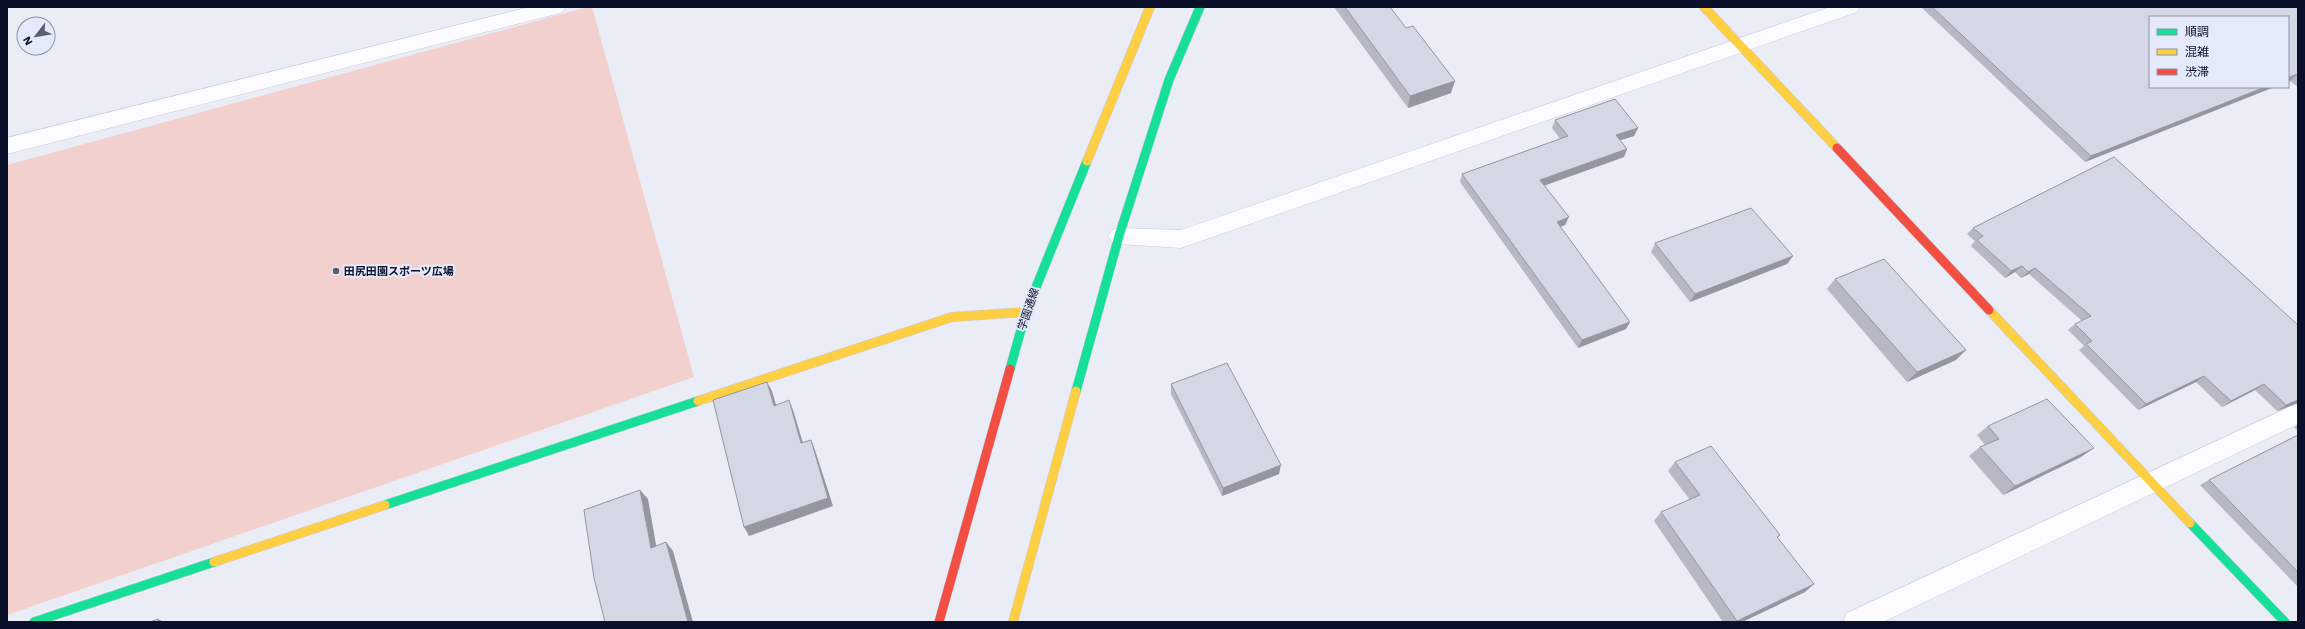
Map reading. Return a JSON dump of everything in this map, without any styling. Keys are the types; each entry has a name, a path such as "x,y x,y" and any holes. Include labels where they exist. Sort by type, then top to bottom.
{"street":[{"path":"7,146 556,7"},
{"name":"学園通線","path":"939,622 1026,312 1150,7"},
{"path":"1013,622 1119,236 1169,80 1200,7"},
{"path":"1704,7 2151,483 2285,622"},
{"path":"1119,236 1181,239 1850,7"},
{"path":"34,622 952,317 1026,312"},
{"path":"1856,622 2298,413"}],"shaded area":[{"name":"田尻田園スポーツ広場","path":"592,7 694,377 7,615 7,165"}],"building":[{"path":"1345,7 1390,7 1406,28 1413,26 1455,81 1410,96"},
{"path":"1932,7 2298,7 2298,75 2297,74 2289,78 2289,16 2149,16 2149,88 2262,88 2091,156"},
{"path":"1615,99 1638,128 1616,135 1627,149 1540,180 1569,217 1557,222 1630,322 1582,340 1462,174 1568,136 1555,120"},
{"path":"2114,157 2298,325 2298,400 2286,405 2264,384 2231,401 2204,376 2146,404 2086,344 2092,341 2075,324 2091,316 2035,268 2028,272 2022,266 2011,271 1977,240 1983,236 1973,228"},
{"path":"1751,208 1793,256 1695,294 1655,243"},
{"path":"1884,259 1966,350 1917,372 1835,279"},
{"path":"1227,363 1281,465 1223,488 1171,384"},
{"path":"767,382 774,406 789,400 801,443 811,440 828,498 744,527 713,400"},
{"path":"2047,399 2094,448 2015,486 1980,447 1999,439 1988,426"},
{"path":"2298,435 2298,572 2209,480"},
{"path":"1711,446 1780,535 1777,537 1814,584 1737,621 1661,512 1700,495 1675,462"},
{"path":"640,490 651,548 666,542 688,622 605,622 594,578 584,510"},
{"path":"158,619 158,622 150,622"}],"traffic: fast":[{"path":"1076,391 1119,236 1169,80 1200,7"},
{"path":"1010,369 1026,312 1087,161"},
{"path":"385,505 698,401"},
{"path":"2190,523 2285,622"},
{"path":"34,622 214,562"}],"traffic: slow":[{"path":"1087,161 1150,7"},
{"path":"1704,7 1837,148"},
{"path":"1989,310 2190,523"},
{"path":"698,401 952,317 1026,312"},
{"path":"1013,622 1076,391"},
{"path":"214,562 385,505"}],"traffic: jam":[{"path":"1837,148 1989,310"},
{"path":"939,622 1010,369"}],"place":[{"name":"田尻田園スポーツ広場","path":"336,271"}]}
